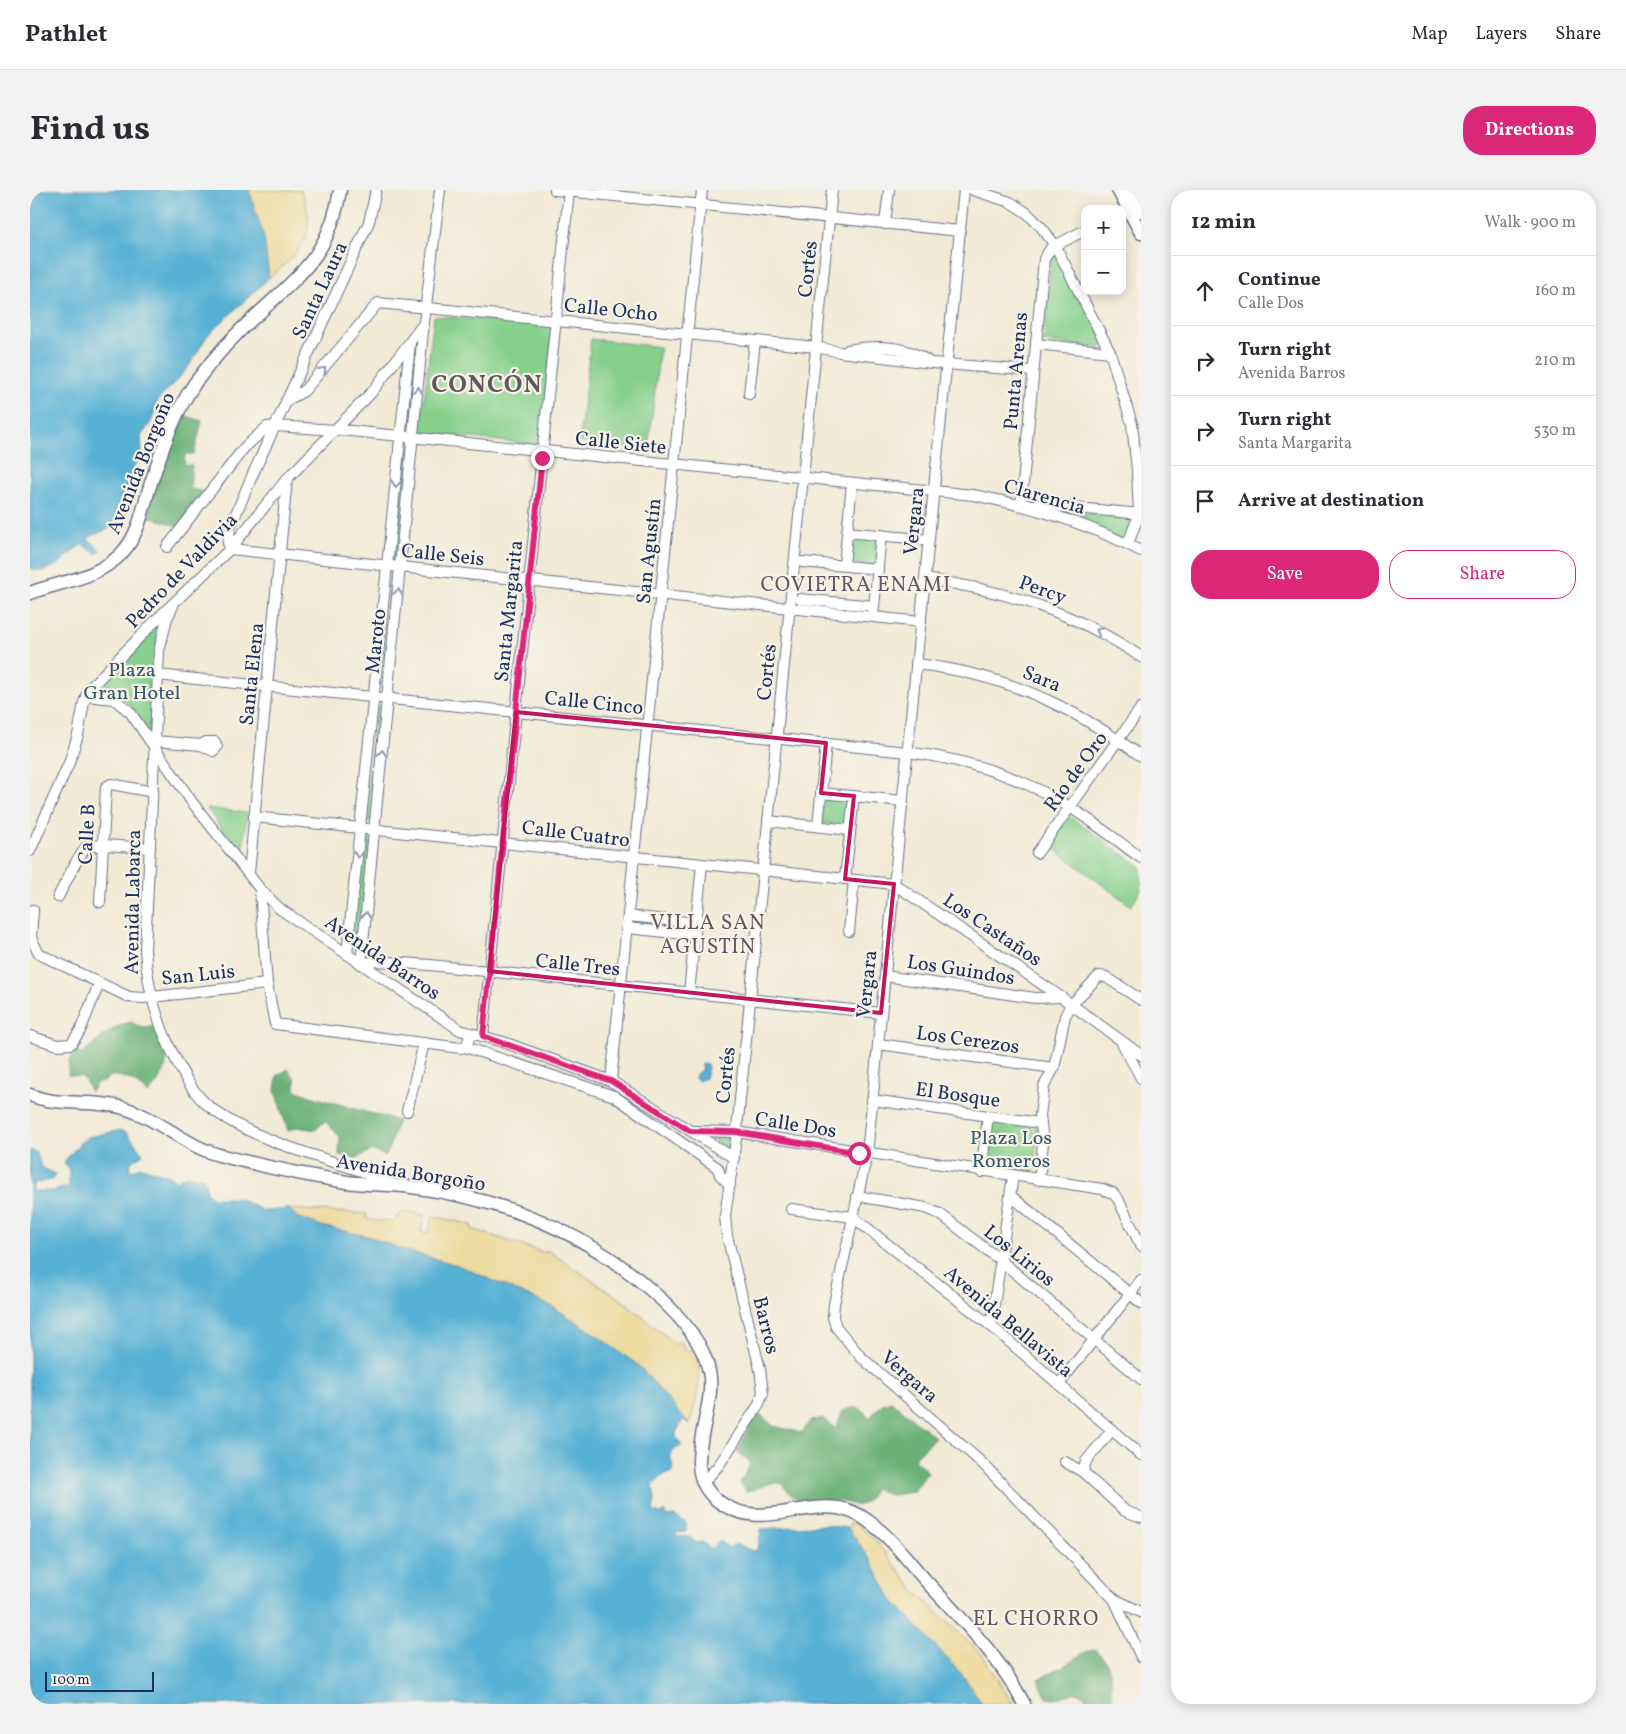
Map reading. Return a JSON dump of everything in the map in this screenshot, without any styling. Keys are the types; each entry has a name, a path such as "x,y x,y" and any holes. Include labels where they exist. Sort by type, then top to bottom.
{"main road":[{"name":"Avenida Borgoño","path":"30,593 91,575 116,558 129,545 138,529 151,482 168,435 186,397 214,361 257,314 298,279 313,260 331,226 340,190"},
{"path":"1118,190 1141,233"},
{"name":"Avenida Borgoño","path":"30,1095 52,1102 103,1103 126,1108 147,1118 194,1146 222,1156 350,1182 391,1184 457,1195 530,1215 558,1227 600,1252 653,1292 690,1332 709,1368 711,1390 699,1458 703,1483"},
{"path":"703,1483 711,1495 723,1504 749,1513 778,1514 831,1507 846,1510 865,1518 895,1547 987,1647 1024,1704"}],"street":[{"name":"Santa Laura","path":"230,550 228,543 230,528 286,401 369,222 376,190"},
{"name":"Maroto","path":"361,964 424,322 440,190"},
{"path":"555,190 960,231"},
{"name":"San Agustín","path":"611,1081 702,190"},
{"name":"Cortés","path":"734,1158 832,190"},
{"path":"885,224 889,190"},
{"name":"Vergara","path":"964,190 867,1154 834,1304 833,1321 838,1330 876,1371 941,1425 982,1463 1114,1599 1141,1657"},
{"path":"973,190 996,196 1019,208 1035,220 1055,245 1110,352 1136,423 1140,514 1128,544"},
{"name":"Santa Margarita","path":"483,1036 569,191"},
{"path":"1132,192 1141,212"},
{"path":"1055,245 1081,232"},
{"name":"Punta Arenas","path":"1021,505 1044,259 1048,251 1055,245"},
{"name":"Santa Laura","path":"286,401 308,387 373,312 378,303"},
{"name":"Calle Ocho","path":"378,303 816,347 840,352 865,348 890,348 911,352 932,363 1034,371"},
{"name":"Maroto","path":"347,954 410,343 424,322"},
{"path":"749,394 754,341"},
{"name":"Pedro de Valdivia","path":"30,851 69,763 78,735 86,696 95,682 157,619 173,606 230,550 288,479 372,392 410,343"},
{"path":"1036,344 1110,352"},
{"path":"166,547 244,448 267,427 275,426"},
{"name":"Calle Siete","path":"275,426 400,436 542,452 934,490"},
{"name":"Santa Elena","path":"249,873 288,479"},
{"path":"844,566 852,483"},
{"name":"Clarencia","path":"934,490 973,494 1021,505 1083,525 1141,551"},
{"path":"1021,505 1044,505 1140,514"},
{"path":"847,532 929,540"},
{"path":"874,612 882,535"},
{"name":"Calle Seis","path":"230,550 790,608 874,612"},
{"path":"802,562 878,569"},
{"name":"Percy","path":"925,579 991,590 1047,607 1088,625 1141,656"},
{"name":"Calle Seis","path":"800,599 921,622"},
{"name":"Avenida Labarca","path":"173,606 162,633 157,675 145,950 151,997 164,1033 182,1072 195,1092 212,1108 237,1124 268,1138 384,1179 391,1184"},
{"name":"Sara","path":"916,664 957,670 1014,685 1068,709 1119,740 1141,756"},
{"name":"Calle Cinco","path":"157,675 826,743 951,759 993,771 1039,790 1070,807 1141,858"},
{"name":"Avenida Barros","path":"86,696 114,699 130,712 155,745 192,802 260,889 280,909 460,1030 483,1036 611,1081 734,1158"},
{"name":"Río de Oro","path":"1037,853 1141,708"},
{"path":"818,826 826,743"},
{"path":"155,745 201,745"},
{"name":"Calle B","path":"100,902 107,785 111,784 153,792"},
{"path":"821,793 902,801"},
{"path":"849,931 850,830 854,796"},
{"name":"Calle Cuatro","path":"254,817 894,884"},
{"path":"768,821 850,830"},
{"path":"58,897 84,849 89,846 150,848"},
{"path":"689,993 702,864"},
{"name":"Los Castaños","path":"894,884 1061,997 1141,1055"},
{"path":"260,889 272,1018 277,1025 465,1047 614,1096 718,1168 720,1175 730,1185"},
{"name":"San Luis","path":"33,910 31,938 39,954 130,997 151,997 268,984"},
{"path":"628,916 696,923"},
{"path":"627,928 695,935"},
{"name":"Calle Tres","path":"361,964 376,961 489,971 881,1012"},
{"name":"Los Guindos","path":"885,976 1035,998 1061,997"},
{"path":"1039,1180 1043,1143 1040,1123 1044,1086 1054,1068 1062,1028 1071,1005 1099,976 1106,977 1141,1000"},
{"path":"30,1036 57,1045 71,1044 80,1031 99,984"},
{"path":"465,1047 471,1034"},
{"path":"1121,1040 1141,1078"},
{"path":"407,1111 424,1043"},
{"name":"Los Cerezos","path":"878,1044 1054,1068"},
{"name":"El Bosque","path":"872,1100 1040,1123"},
{"path":"981,1172 988,1116"},
{"name":"Calle Dos","path":"690,1131 736,1132 981,1172 1102,1189 1114,1194 1141,1246"},
{"name":"Barros","path":"703,1483 719,1465 758,1406 763,1393 760,1369 725,1225 734,1158"},
{"path":"991,1326 1013,1176"},
{"name":"Los Lirios","path":"857,1196 936,1211 1000,1260 1141,1379"},
{"path":"1010,1196 1141,1303"},
{"path":"791,1209 853,1217"},
{"name":"Avenida Bellavista","path":"853,1217 991,1326 1141,1455"},
{"path":"1058,1384 1141,1280"},
{"path":"1083,1472 1086,1461 1112,1430"},
{"path":"1065,1462 1083,1472 1125,1511 1141,1516"},
{"path":"1114,1599 1141,1612"}],"highlighted area":[{"path":"516,712 826,743 821,793 854,796 845,879 894,884 881,1013 489,971"}],"green space":[{"path":"1059,257 1104,342 1100,348 1044,342 1051,260"},
{"path":"434,316 553,325 541,445 420,433"},
{"path":"591,339 660,347 648,450 579,442"},
{"path":"413,350 418,350 412,424 406,423"},
{"path":"183,415 202,421 194,454 185,454 184,465 192,465 190,489 206,492 180,527 148,516 154,488"},
{"path":"403,450 409,452 399,564 392,565"},
{"path":"1057,510 1131,518 1133,518 1125,541"},
{"path":"851,536 877,538 875,566 848,563"},
{"path":"391,574 394,574 396,577 386,684 382,687 379,684"},
{"name":"Plaza Gran Hotel","path":"160,623 153,677 150,738 140,718 123,700 105,693 93,691"},
{"path":"379,705 383,709 372,820 368,822 364,820 376,708"},
{"path":"824,797 850,799 848,826 821,823"},
{"path":"207,808 247,813 242,858"},
{"path":"1069,816 1141,867 1141,890 1131,906 1049,845"},
{"path":"363,834 371,834 360,951 351,947"},
{"path":"632,918 693,924 693,932 631,926"},
{"path":"131,1022 140,1027 156,1027 165,1047 166,1062 164,1070 148,1094 131,1081 115,1076 110,1076 104,1082 97,1082 91,1092 83,1077 68,1075 69,1061 74,1052 83,1054 111,1030"},
{"path":"288,1069 295,1078 295,1090 398,1121 386,1156 372,1150 357,1158 339,1155 340,1137 325,1121 316,1130 297,1127 288,1131 275,1091 277,1076"},
{"name":"Plaza Los Romeros","path":"990,1122 1038,1128 1033,1174 984,1168"},
{"path":"710,1137 732,1137 729,1150"},
{"path":"891,1401 935,1437 914,1459 928,1472 913,1492 891,1495 875,1489 867,1501 857,1505 840,1501 802,1501 789,1492 781,1483 746,1491 740,1483 750,1465 748,1460 737,1452 756,1411 773,1426 802,1433 810,1421 823,1418 836,1429 843,1411 852,1408 861,1409 870,1418 882,1404"},
{"path":"1095,1650 1109,1669 1114,1704 1089,1704 1084,1695 1076,1692 1055,1699 1047,1698 1038,1679 1064,1666 1083,1653"}],"sand":[{"path":"249,190 301,190 306,206 308,219 304,241 290,259 269,278 264,238"},
{"path":"288,1209 367,1214 366,1219 377,1221 393,1221 404,1211 424,1215 421,1232 428,1233 433,1216 472,1225 472,1229 545,1253 547,1250 626,1303 675,1344 680,1341 687,1352 693,1348 699,1376 695,1406 689,1424 639,1366 553,1307 457,1265 403,1250 370,1237 321,1226 297,1217"},
{"path":"852,1521 874,1539 916,1592 983,1656 1013,1704 982,1704 964,1677 891,1598 848,1528"}],"water":[{"path":"30,190 249,190 264,238 269,278 207,336 187,369 158,400 151,422 141,436 142,453 134,466 130,483 123,494 119,524 87,538 101,551 96,554 82,544 58,564 45,570 30,568"},
{"path":"701,1063 707,1064 708,1068 705,1078 699,1081 695,1078 696,1074 703,1069"},
{"path":"121,1130 127,1133 143,1154 131,1162 129,1171 141,1167 170,1176 176,1181 187,1175 204,1178 207,1193 213,1198 237,1198 264,1211 288,1209 297,1217 321,1226 370,1237 403,1250 457,1265 553,1307 591,1331 639,1366 689,1424 683,1419 676,1433 676,1437 682,1445 671,1456 674,1472 665,1474 653,1485 655,1500 653,1511 661,1514 664,1511 666,1517 674,1516 686,1523 686,1531 676,1532 676,1537 689,1537 697,1543 703,1542 711,1549 720,1541 729,1548 736,1544 755,1552 759,1544 761,1529 825,1525 848,1528 872,1562 891,1598 964,1677 982,1704 30,1704 30,1150 37,1153 41,1167 55,1174 52,1180 35,1183 33,1191 52,1191 69,1187 69,1169 64,1162 81,1142 89,1137"}],"district":[{"name":"CONCÓN","path":"487,383"},
{"name":"COVIETRA ENAMI","path":"856,584"},
{"name":"VILLA SAN AGUSTÍN","path":"708,934"},
{"name":"EL CHORRO","path":"1036,1618"}],"route":[{"path":"542,458 483,1036 611,1081 690,1131 704,1133 736,1132 859,1153"}]}
